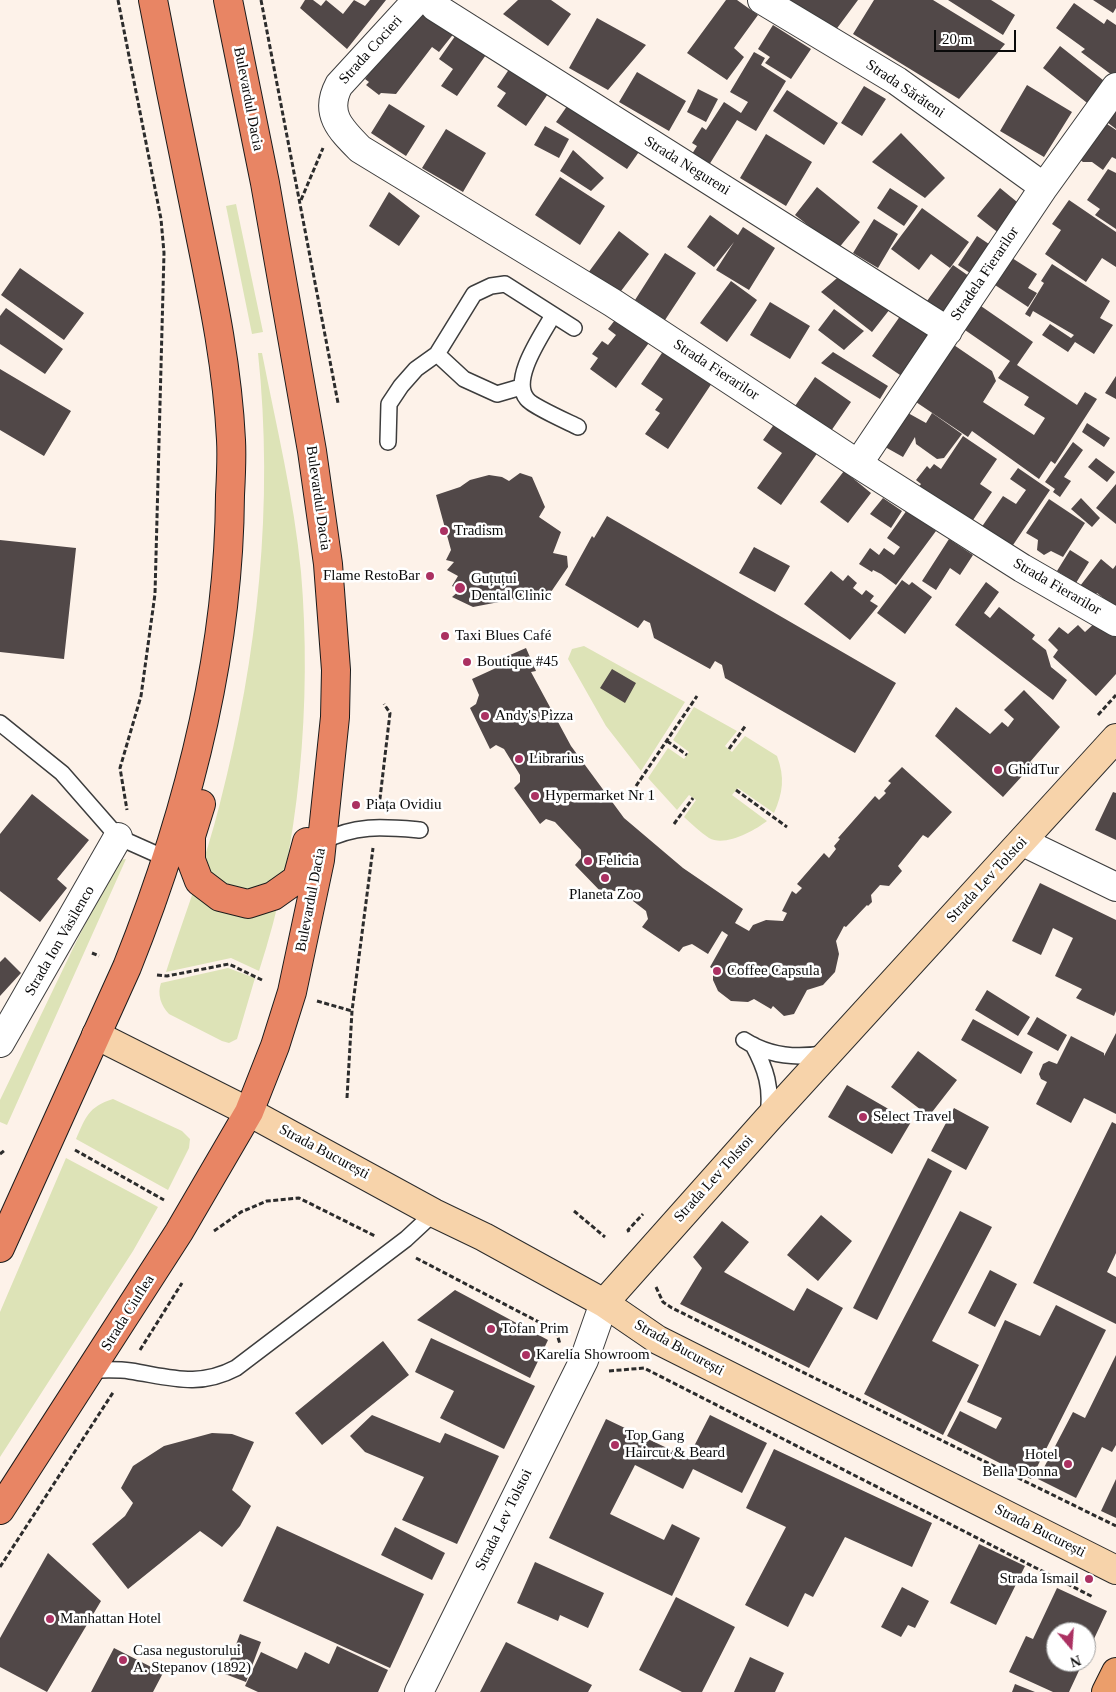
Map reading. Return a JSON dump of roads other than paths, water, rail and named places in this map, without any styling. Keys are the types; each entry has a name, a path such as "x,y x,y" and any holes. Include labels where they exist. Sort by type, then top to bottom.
{"highway":[{"path":"0,1248 127,967 145,922 200,743 226,599 232,442 220,333 153,0"},
{"name":"Bulevardul Dacia","path":"228,0 265,183 312,451 328,564 336,670 335,717 322,842 312,905 292,992 275,1046 249,1112"},
{"path":"232,442 246,479 242,604 214,758 191,836 191,860 199,881 220,897 248,904 273,896 297,879 305,855 318,763 322,681 336,670"},
{"name":"Strada Ciuflea","path":"0,1510 92,1370 179,1232 249,1112"}],"main road":[{"name":"Strada Lev Tolstoi","path":"604,1303 767,1120 1116,738"},
{"name":"Strada București","path":"96,1035 249,1112 434,1213 484,1237 604,1303 658,1340 1116,1570"},
{"path":"1106,1692 1116,1672"}],"street":[{"name":"Strada Cocieri","path":"333,104 334,95 339,85 417,0"},
{"name":"Strada Negureni","path":"429,0 435,7 948,331"},
{"name":"Strada Sărăteni","path":"762,0 897,81 1044,186"},
{"name":"Stradela Fierarilor","path":"858,464 1044,186 1116,88"},
{"name":"Strada Fierarilor","path":"333,104 338,126 360,149 613,303 858,464 1022,568 1116,622"},
{"name":"Strada Ion Vasilenco","path":"0,1043 123,828"},
{"path":"1023,842 1116,887"},
{"name":"Strada Lev Tolstoi","path":"419,1692 584,1360 604,1303"}],"lane":[{"path":"388,442 389,404 416,369 437,354 474,294 490,286 505,284 574,328"},
{"path":"553,315 524,368 521,387 527,400 578,427"},
{"path":"437,354 464,379 497,394 521,387"},
{"path":"0,723 62,773 123,828 165,858"},
{"path":"322,842 344,832 370,826 420,830"},
{"path":"767,1120 770,1100 769,1081 763,1062 748,1043 783,1055 800,1057 830,1052"},
{"path":"92,1370 128,1370 164,1377 199,1380 222,1376 236,1368 393,1246 406,1239 434,1213"}],"place":[{"name":"Tradism","path":"444,531"},
{"name":"Flame RestoBar","path":"430,576"},
{"name":"Guțuțui Dental Clinic","path":"460,588"},
{"name":"Taxi Blues Café","path":"445,636"},
{"name":"Boutique #45","path":"467,662"},
{"name":"Andy's Pizza","path":"485,716"},
{"name":"Librarius","path":"519,759"},
{"name":"GhidTur","path":"998,770"},
{"name":"Hypermarket Nr 1","path":"535,796"},
{"name":"Piața Ovidiu","path":"356,805"},
{"name":"Felicia","path":"588,861"},
{"name":"Planeta Zoo","path":"605,878"},
{"name":"Coffee Capsula","path":"717,971"},
{"name":"Select Travel","path":"863,1117"},
{"name":"Tofan Prim","path":"491,1329"},
{"name":"Karelia Showroom","path":"526,1355"},
{"name":"Top Gang Haircut & Beard","path":"615,1445"},
{"name":"Hotel Bella Donna","path":"1068,1464"},
{"name":"Strada Ismail","path":"1089,1579"},
{"name":"Manhattan Hotel","path":"50,1619"},
{"name":"Casa negustorului A. Stepanov (1892)","path":"123,1660"}]}
